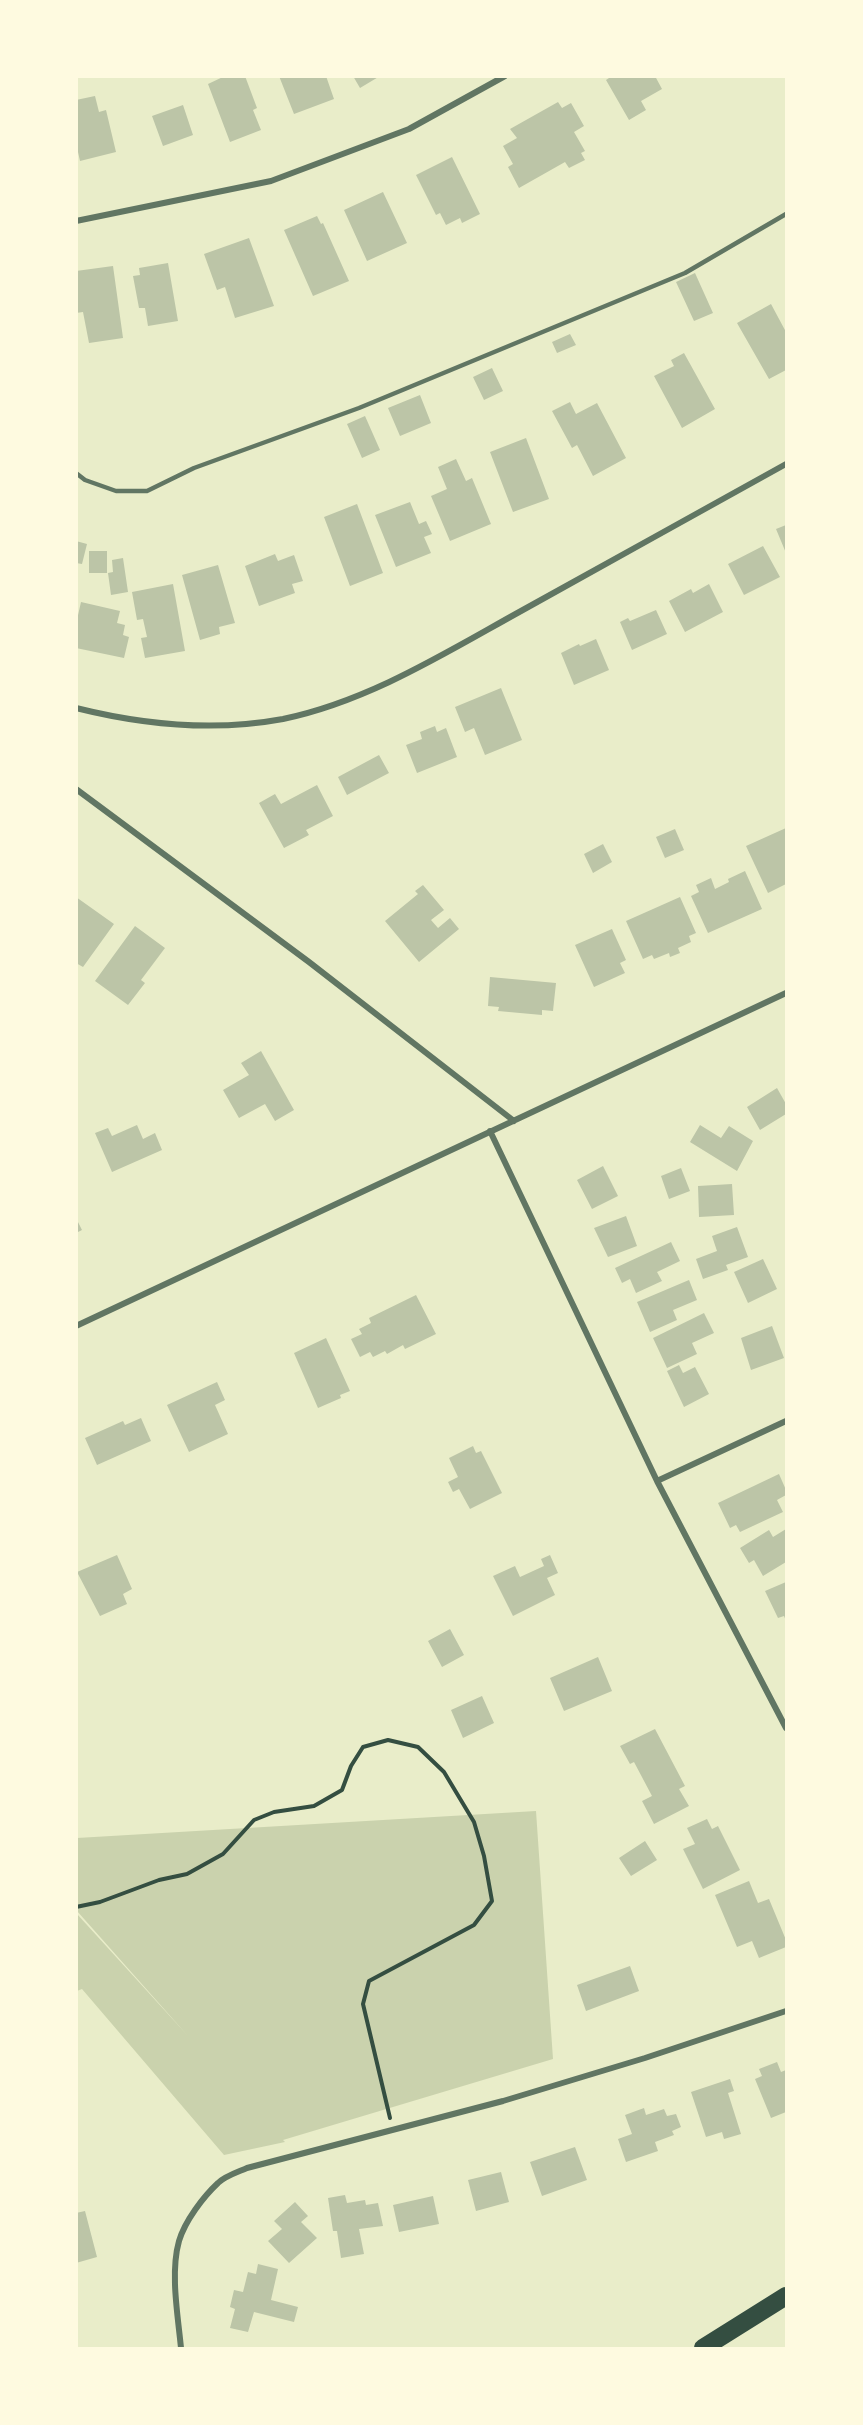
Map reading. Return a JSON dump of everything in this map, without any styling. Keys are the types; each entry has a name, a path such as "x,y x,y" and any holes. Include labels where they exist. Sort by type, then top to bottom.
{"highway":[{"path":"703,2349 786,2296"}],"street":[{"path":"76,221 271,181 410,129 505,76"},
{"path":"76,708 144,722 213,726 282,719 344,701 372,690 481,633 786,464"},
{"path":"76,789 309,962 514,1121"},
{"path":"76,1326 786,993"},
{"path":"490,1131 657,1481 786,1728"},
{"path":"657,1481 786,1421"},
{"path":"181,2349 176,2260 179,2241 186,2225 219,2181 247,2168 547,2088 786,2011"}],"lane":[{"path":"76,473 86,480 116,490 147,491 194,468 359,408 685,273 786,214"}],"path":[{"path":"76,1907 100,1902 159,1880 187,1874 223,1854 254,1820 274,1812 314,1806 323,1801 342,1790 351,1767 363,1747 388,1740 418,1747 444,1772 474,1822 484,1856 492,1901 474,1925 369,1981 363,2004 374,2058 393,2130"}],"green space":[{"path":"536,1811 553,2059 283,2140 285,2142 224,2155 82,1989 77,1991 77,1914 188,2036 77,1911 77,1838"}],"building":[{"path":"225,76 245,76 257,108 253,110 261,130 230,142 208,84"},
{"path":"279,76 326,76 334,99 294,114"},
{"path":"353,76 380,76 360,88"},
{"path":"612,76 655,76 662,89 641,101 646,110 629,120 606,80"},
{"path":"95,96 99,112 106,110 116,152 80,161 76,143 76,100"},
{"path":"558,102 562,108 571,103 584,126 574,132 585,151 581,153 585,160 569,168 565,162 519,188 508,167 513,164 503,146 517,138 510,129"},
{"path":"183,105 193,135 163,146 152,116"},
{"path":"452,157 480,214 462,223 460,218 446,225 440,213 436,215 416,175"},
{"path":"383,192 407,243 367,261 344,210"},
{"path":"317,216 321,224 323,223 349,281 313,296 284,230"},
{"path":"249,238 274,306 235,318 225,287 217,290 204,254"},
{"path":"168,263 178,321 148,326 145,308 139,308 133,276 140,275 139,268"},
{"path":"113,266 123,338 89,343 83,312 76,313 76,271"},
{"path":"695,273 713,313 694,321 676,282"},
{"path":"771,304 786,332 786,370 769,379 737,323"},
{"path":"570,334 576,345 557,353 552,342"},
{"path":"684,353 715,409 682,428 654,376 674,366 671,360"},
{"path":"492,368 503,391 484,400 473,377"},
{"path":"420,395 431,423 400,436 388,408"},
{"path":"570,402 576,414 597,403 626,458 593,476 577,445 572,448 552,411"},
{"path":"365,416 380,450 362,458 347,424"},
{"path":"526,438 549,499 513,512 490,452"},
{"path":"456,459 466,481 472,478 491,524 450,541 431,496 447,489 438,467"},
{"path":"410,502 419,524 426,521 432,534 424,537 431,553 396,567 375,515"},
{"path":"357,504 383,573 350,586 324,517"},
{"path":"786,525 786,553 776,529"},
{"path":"76,541 87,544 82,564 76,563"},
{"path":"763,546 780,577 744,595 728,564"},
{"path":"89,551 107,551 107,573 89,573"},
{"path":"275,554 278,561 294,555 303,581 292,584 295,593 259,606 245,566"},
{"path":"123,558 128,592 111,595 108,573 113,572 112,560"},
{"path":"218,565 235,623 219,627 220,634 200,640 182,575"},
{"path":"173,584 185,651 145,658 141,638 147,637 143,619 137,620 132,592"},
{"path":"709,584 723,612 685,632 669,601 691,589 693,593"},
{"path":"81,602 120,611 117,623 125,625 123,635 129,637 124,658 76,648 76,624"},
{"path":"656,610 667,634 632,650 620,622 628,618 630,621"},
{"path":"596,639 609,670 574,685 561,653"},
{"path":"501,688 522,740 485,755 474,728 465,732 455,707"},
{"path":"435,726 437,732 446,728 457,757 417,773 406,745 422,739 420,732"},
{"path":"379,755 389,773 347,795 338,777"},
{"path":"317,785 333,816 306,830 309,835 284,848 259,803 275,794 281,804"},
{"path":"786,828 786,884 768,893 746,846"},
{"path":"675,829 684,850 665,858 656,837"},
{"path":"603,844 612,862 593,873 584,854"},
{"path":"745,871 762,909 708,933 691,896 699,892 696,885 711,878 715,889 729,882 728,879"},
{"path":"423,885 444,910 431,920 438,928 450,918 459,929 419,962 385,921 418,894 415,891"},
{"path":"76,897 114,924 83,967 76,963"},
{"path":"680,897 696,933 689,936 691,942 678,948 680,953 670,957 669,953 654,959 652,955 643,959 626,921"},
{"path":"135,926 165,948 141,980 145,983 128,1005 95,981"},
{"path":"612,929 626,960 620,963 625,973 594,987 575,945"},
{"path":"490,977 556,983 553,1011 542,1010 542,1015 498,1011 499,1007 488,1006"},
{"path":"261,1051 294,1110 275,1121 265,1104 239,1118 223,1090 249,1075 241,1063"},
{"path":"777,1088 786,1104 786,1114 760,1130 747,1107"},
{"path":"137,1125 143,1139 155,1133 162,1150 112,1172 95,1133 108,1128 112,1136"},
{"path":"700,1125 721,1138 729,1126 753,1141 737,1171 690,1142"},
{"path":"603,1166 618,1196 592,1209 577,1180"},
{"path":"681,1168 690,1191 669,1199 661,1176"},
{"path":"732,1184 734,1215 699,1217 698,1186"},
{"path":"626,1216 637,1246 608,1257 594,1228"},
{"path":"76,1218 82,1230 76,1233"},
{"path":"737,1227 748,1257 726,1265 728,1270 703,1279 696,1259 717,1251 712,1236"},
{"path":"671,1242 680,1261 657,1272 662,1281 636,1293 630,1279 622,1283 615,1268"},
{"path":"763,1259 777,1289 748,1303 734,1272"},
{"path":"689,1280 697,1300 673,1310 677,1320 650,1332 637,1302"},
{"path":"416,1295 436,1334 405,1349 403,1345 387,1354 385,1351 373,1357 370,1352 360,1357 351,1339 362,1334 359,1329 371,1323 369,1318"},
{"path":"704,1313 714,1333 692,1343 697,1354 667,1368 653,1338"},
{"path":"772,1326 784,1358 751,1370 741,1338"},
{"path":"326,1338 350,1391 340,1395 341,1398 318,1408 294,1353"},
{"path":"679,1365 683,1373 695,1367 709,1394 684,1407 667,1371"},
{"path":"217,1382 225,1400 215,1405 228,1434 189,1452 167,1405"},
{"path":"141,1418 151,1441 97,1465 85,1438 123,1421 125,1425"},
{"path":"473,1446 476,1453 481,1451 502,1493 470,1509 459,1489 453,1492 448,1482 458,1477 449,1458"},
{"path":"779,1474 786,1490 786,1495 777,1500 783,1512 740,1532 736,1525 730,1528 718,1503"},
{"path":"786,1529 786,1562 763,1576 754,1560 749,1563 740,1548 769,1530 773,1537"},
{"path":"117,1555 132,1589 123,1594 127,1604 100,1616 77,1572"},
{"path":"550,1555 558,1573 547,1578 555,1595 513,1616 493,1576 515,1566 520,1577 544,1566 541,1559"},
{"path":"786,1582 786,1621 784,1616 778,1618 765,1591"},
{"path":"450,1629 464,1655 442,1667 428,1641"},
{"path":"598,1657 612,1691 564,1711 550,1678"},
{"path":"482,1696 494,1723 463,1738 451,1710"},
{"path":"655,1729 685,1786 679,1789 689,1806 654,1824 642,1801 652,1796 634,1762 630,1764 620,1746"},
{"path":"707,1819 712,1829 718,1826 740,1870 703,1889 683,1849 695,1844 687,1828"},
{"path":"645,1841 657,1860 631,1876 619,1858"},
{"path":"749,1881 758,1903 769,1899 786,1940 786,1947 759,1958 752,1941 737,1947 715,1895"},
{"path":"630,1966 639,1991 586,2011 577,1985"},
{"path":"777,2062 781,2072 786,2070 786,2112 771,2118 755,2079 762,2076 759,2069"},
{"path":"730,2079 734,2091 728,2093 741,2134 724,2139 722,2132 706,2137 691,2092"},
{"path":"644,2108 646,2115 664,2109 667,2116 676,2114 681,2127 672,2131 674,2135 655,2142 658,2151 626,2162 618,2139 632,2134 625,2115"},
{"path":"575,2147 587,2180 542,2196 530,2162"},
{"path":"501,2172 509,2202 476,2211 468,2180"},
{"path":"345,2195 347,2203 365,2200 366,2205 378,2203 383,2226 359,2229 364,2254 341,2258 337,2231 333,2231 328,2198"},
{"path":"433,2196 439,2224 399,2232 393,2205"},
{"path":"295,2202 308,2216 301,2222 317,2238 289,2263 268,2241 282,2229 274,2221"},
{"path":"85,2211 97,2257 76,2263 76,2213"},
{"path":"258,2264 278,2269 271,2300 298,2307 294,2322 254,2312 248,2332 230,2328 235,2309 230,2307 234,2290 243,2292 248,2272 256,2274"}]}
